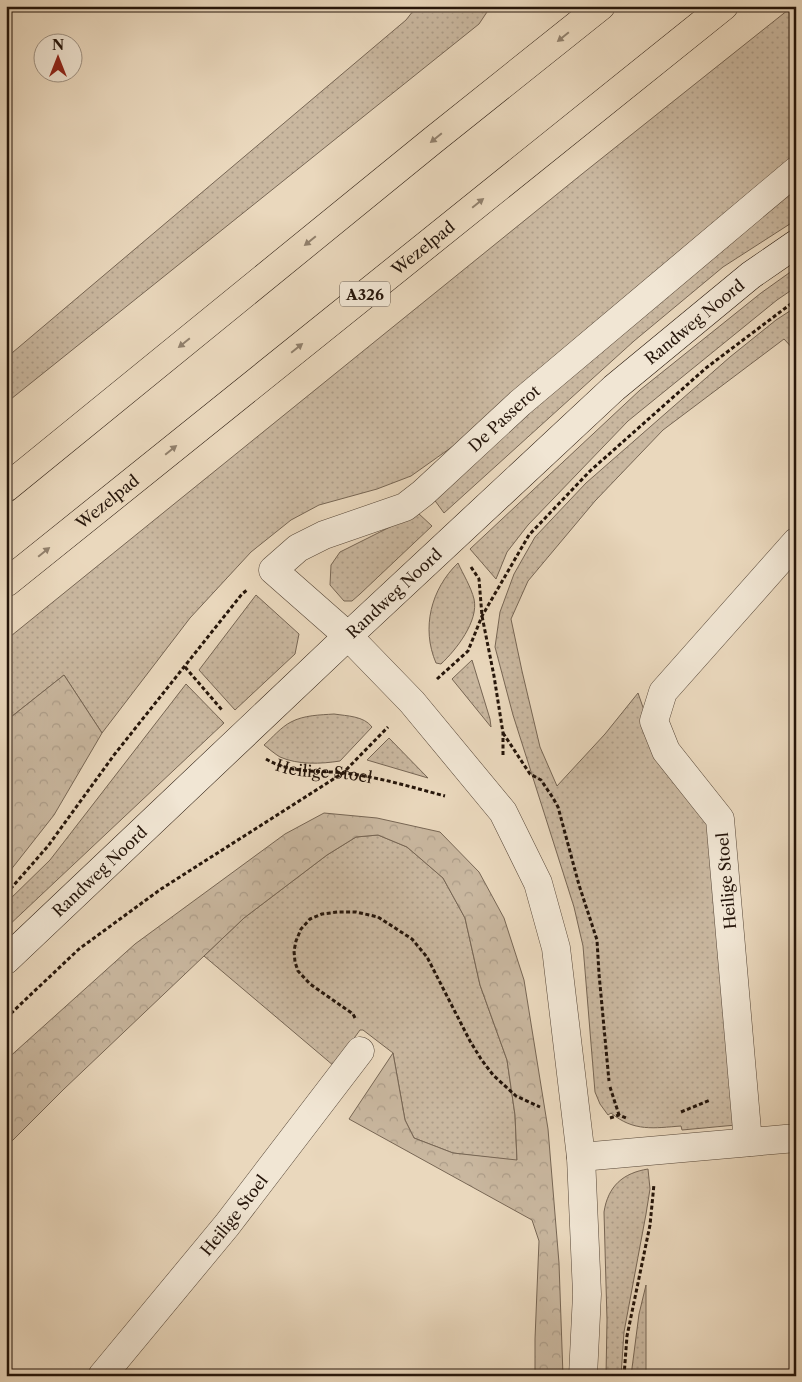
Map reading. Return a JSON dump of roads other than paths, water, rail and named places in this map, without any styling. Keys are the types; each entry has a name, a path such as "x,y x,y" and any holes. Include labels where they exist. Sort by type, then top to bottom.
{"highway":[{"path":"6,488 601,6"},
{"name":"Wezelpad","path":"6,583 724,6"}],"street":[{"name":"De Passerot","path":"348,636 273,570 298,548 324,535 406,507 520,402 796,171"},
{"name":"Randweg Noord","path":"6,960 348,636 614,388 751,275 796,244"},
{"name":"Heilige Stoel","path":"748,1142 720,818 666,751 654,721 663,692 796,542"},
{"path":"348,636 412,702 504,812 538,883 556,948 581,1157 587,1294 582,1376"},
{"name":"Heilige Stoel","path":"102,1376 227,1225 360,1051"},
{"path":"581,1157 796,1138"}]}
